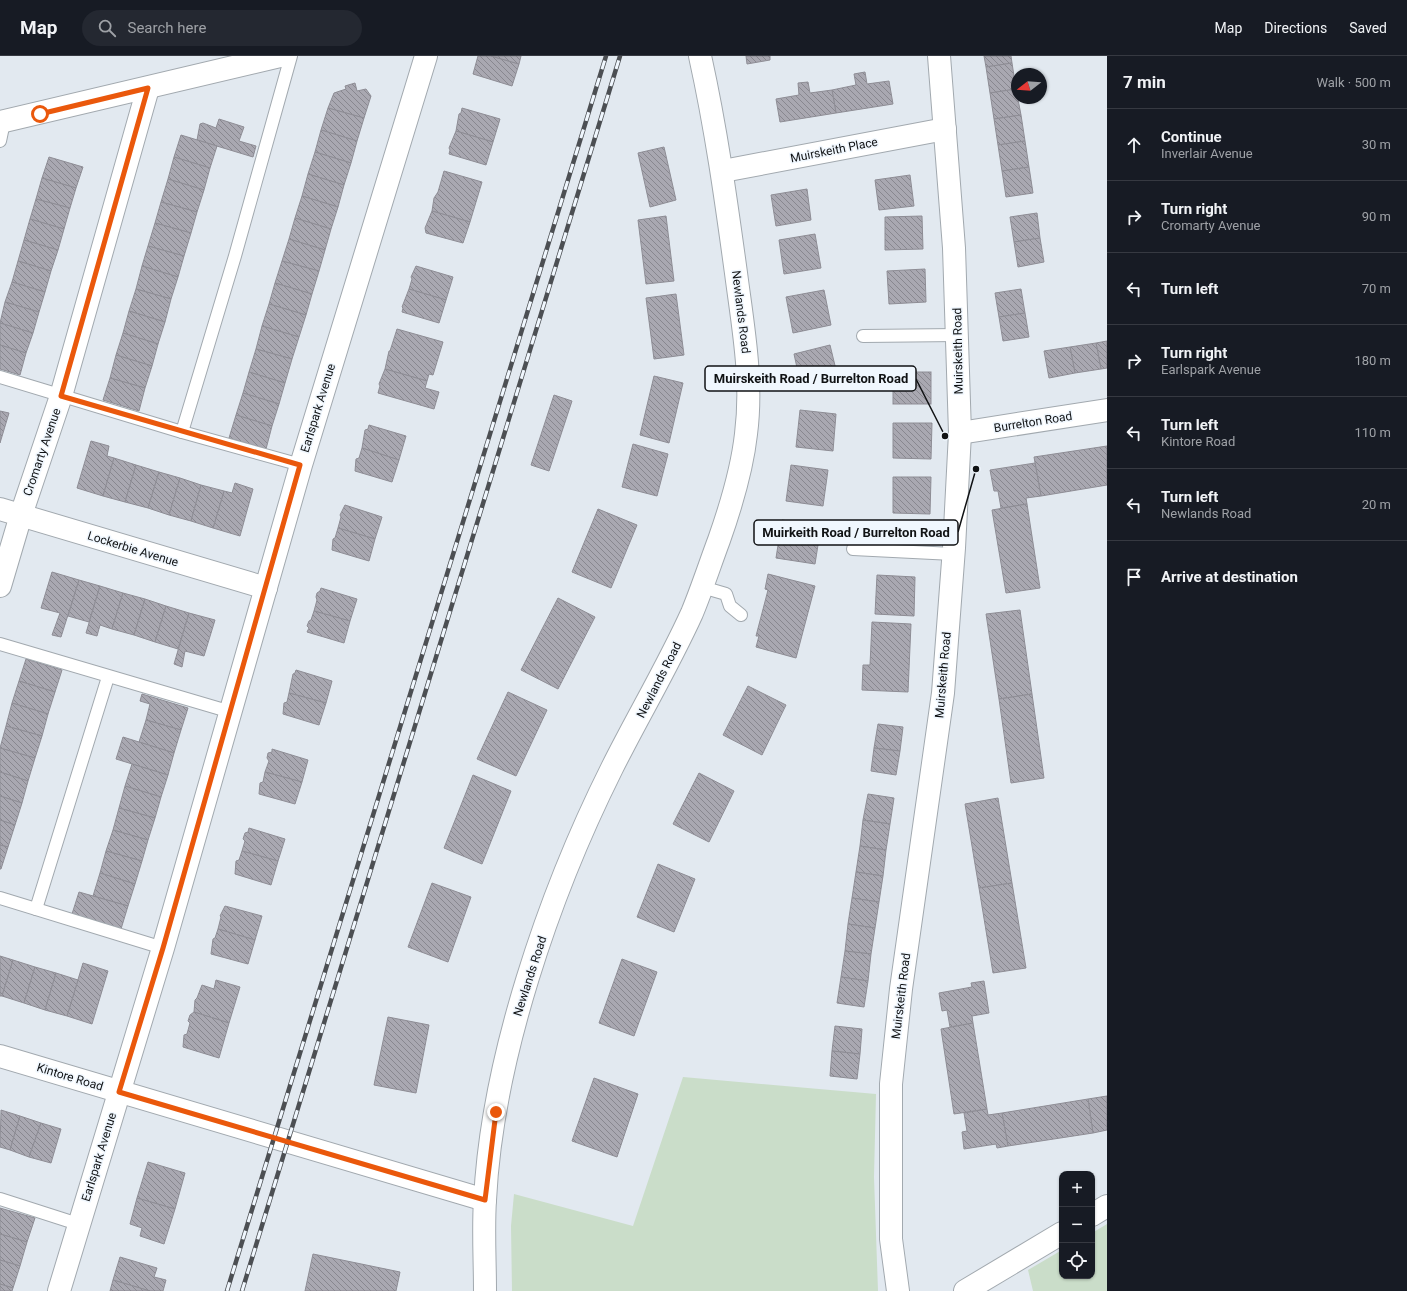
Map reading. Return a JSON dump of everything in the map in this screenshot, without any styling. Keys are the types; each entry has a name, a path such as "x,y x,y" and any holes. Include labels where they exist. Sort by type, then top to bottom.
{"street":[{"path":"1,128 148,88 280,56"},
{"name":"Earlspark Avenue","path":"59,1291 78,1224 163,948 300,465 426,56"},
{"name":"Newlands Road","path":"485,1291 485,1200 496,1112 512,1035 553,907 581,837 612,769 666,666 693,610 702,587 728,515 738,479 746,436 749,396 748,362 723,171 700,56"},
{"name":"Muirskeith Road","path":"898,1291 891,1238 892,1077 901,989 943,693 960,433 954,248 939,56"},
{"name":"Cromarty Avenue","path":"0,586 21,515 61,396 148,88"},
{"name":"Muirskeith Place","path":"723,171 945,129"},
{"name":"Burrelton Road","path":"960,433 1107,410"},
{"name":"Lockerbie Avenue","path":"0,509 266,588"},
{"name":"Kintore Road","path":"0,1056 485,1200"},
{"path":"1095,1213 1107,1206"},
{"path":"965,1291 1059,1235"}],"lane":[{"path":"182,432 235,256 291,56"},
{"path":"863,336 958,335"},
{"path":"0,377 182,432 300,465"},
{"path":"853,549 953,554"},
{"path":"702,587 726,594 730,606 741,615"},
{"path":"0,644 231,712"},
{"path":"36,909 108,677"},
{"path":"0,898 163,948"},
{"path":"0,1199 78,1224"}],"green space":[{"path":"683,1077 876,1094 874,1177 878,1291 512,1291 511,1226 514,1194 633,1226"},
{"path":"1107,1224 1107,1291 1033,1291 1028,1270 1059,1252 1059,1279 1095,1279 1095,1231"}],"building":[{"path":"478,56 491,56 519,64 512,86 473,74"},
{"path":"491,56 521,56 519,64"},
{"path":"746,56 770,56 770,60 747,64"},
{"path":"984,56 1011,56 1012,63 986,67"},
{"path":"1012,63 1011,90 990,93 986,67"},
{"path":"865,72 867,84 889,81 893,104 836,113 832,90 856,85 854,74"},
{"path":"808,82 810,93 832,90 836,113 780,122 776,99 799,95 798,83"},
{"path":"355,83 357,91 366,89 371,96 364,118 328,108 334,93 346,89 345,86"},
{"path":"1011,90 1011,104 1019,104 1021,115 994,119 990,93"},
{"path":"328,108 364,118 357,141 321,130"},
{"path":"462,108 500,119 493,142 456,131 459,114 461,113"},
{"path":"1021,115 1025,141 998,145 994,119"},
{"path":"219,119 244,127 239,141 256,146 253,157 197,140 200,124 203,123 216,128"},
{"path":"321,130 357,141 351,163 315,152"},
{"path":"456,131 493,142 486,165 449,154 449,148"},
{"path":"181,135 217,146 210,168 174,157"},
{"path":"1025,141 1029,167 1002,171 998,145"},
{"path":"664,147 676,200 650,207 638,153"},
{"path":"315,152 351,163 344,185 308,174"},
{"path":"49,157 83,167 76,188 42,178"},
{"path":"174,157 210,168 204,190 168,179"},
{"path":"1029,167 1033,193 1006,197 1002,171"},
{"path":"444,171 482,182 470,222 432,211 434,198 438,192"},
{"path":"308,174 344,185 338,207 302,196"},
{"path":"910,175 914,206 879,210 875,180"},
{"path":"42,178 76,188 70,208 36,199"},
{"path":"168,179 204,190 197,212 161,202"},
{"path":"807,189 811,220 776,226 771,195"},
{"path":"302,196 338,207 331,229 295,218"},
{"path":"36,199 70,208 64,229 30,219"},
{"path":"161,202 197,212 191,233 155,223"},
{"path":"432,211 470,222 463,243 426,233 425,228"},
{"path":"1037,213 1040,238 1014,242 1010,217"},
{"path":"666,216 674,281 646,284 638,220"},
{"path":"922,216 923,249 885,250 885,217"},
{"path":"295,218 331,229 325,250 289,239"},
{"path":"30,219 64,229 58,250 24,240"},
{"path":"155,223 191,233 184,256 148,246"},
{"path":"815,234 821,268 784,274 779,240"},
{"path":"1040,238 1044,262 1018,267 1014,242"},
{"path":"289,239 325,250 319,271 282,261"},
{"path":"24,240 58,250 51,271 18,261"},
{"path":"148,246 184,256 178,277 142,266"},
{"path":"18,261 51,271 45,292 12,282"},
{"path":"282,261 319,271 312,294 275,283"},
{"path":"142,266 178,277 171,299 136,289"},
{"path":"416,266 453,277 446,300 409,289 412,279 411,277"},
{"path":"925,269 926,302 889,304 887,271"},
{"path":"12,282 45,292 39,312 5,302"},
{"path":"275,283 312,294 306,315 269,304"},
{"path":"136,289 171,299 165,322 129,311"},
{"path":"409,289 446,300 439,323 402,312 402,307"},
{"path":"1021,289 1025,313 999,317 995,293"},
{"path":"824,290 831,325 793,333 786,297"},
{"path":"676,294 684,355 654,359 646,298"},
{"path":"5,302 39,312 33,333 0,323"},
{"path":"269,304 306,315 299,337 262,326"},
{"path":"129,311 165,322 158,344 123,333"},
{"path":"1025,313 1029,337 1003,341 999,317"},
{"path":"0,323 33,333 26,353 0,345"},
{"path":"262,326 299,337 292,359 256,349"},
{"path":"397,329 443,342 433,375 429,374 427,381 385,369 389,351"},
{"path":"123,333 158,344 152,366 116,355"},
{"path":"1107,341 1107,368 1101,369 1096,343"},
{"path":"1096,343 1101,369 1075,373 1070,347"},
{"path":"0,345 26,353 20,375 0,369"},
{"path":"830,345 838,378 801,386 794,354"},
{"path":"1070,347 1075,373 1049,378 1044,351"},
{"path":"256,349 292,359 285,383 249,372"},
{"path":"116,355 152,366 145,388 110,378"},
{"path":"385,369 427,381 425,388 439,392 434,409 378,393 380,386 379,384"},
{"path":"249,372 285,383 279,404 243,393"},
{"path":"893,372 931,372 931,404 893,404"},
{"path":"654,376 683,383 669,443 640,435"},
{"path":"110,378 145,388 139,411 103,400"},
{"path":"243,393 279,404 272,426 236,415"},
{"path":"554,395 572,401 549,471 531,465"},
{"path":"800,410 836,414 833,451 796,447"},
{"path":"0,411 9,413 0,443"},
{"path":"236,415 272,426 266,449 229,438"},
{"path":"893,423 932,423 931,459 893,458"},
{"path":"369,425 406,436 399,460 362,448 365,430 368,429"},
{"path":"91,441 109,446 107,456 114,458 103,496 77,488"},
{"path":"633,444 668,454 657,496 622,487"},
{"path":"1107,446 1107,485 1041,496 1034,457"},
{"path":"362,448 399,460 392,482 355,471 356,459 359,458"},
{"path":"114,458 136,465 125,502 103,496"},
{"path":"1035,463 1041,496 1026,498 1027,504 1001,508 998,491 994,491 990,470"},
{"path":"136,465 159,472 148,508 125,502"},
{"path":"791,465 828,470 823,506 786,501"},
{"path":"159,472 180,478 169,515 148,508"},
{"path":"893,477 931,477 930,514 893,513"},
{"path":"180,478 201,485 191,521 169,515"},
{"path":"235,483 253,489 240,536 213,528 224,491 232,493"},
{"path":"201,485 224,491 213,528 191,521"},
{"path":"1027,504 1040,588 1006,593 992,510"},
{"path":"345,505 382,517 375,539 338,528 341,517 340,515"},
{"path":"598,509 637,525 611,588 572,572"},
{"path":"782,520 821,526 815,564 776,558"},
{"path":"338,528 375,539 369,561 332,550 333,539 335,538"},
{"path":"52,572 79,580 61,637 52,635 60,613 41,608"},
{"path":"768,574 815,586 796,658 756,647 759,636 756,636 768,590 765,589"},
{"path":"877,575 915,577 914,616 875,614"},
{"path":"79,580 100,586 89,622 68,616"},
{"path":"100,586 123,593 112,629 100,625 97,636 86,633"},
{"path":"321,588 357,599 350,621 314,611 317,593"},
{"path":"123,593 145,599 134,635 112,629"},
{"path":"558,598 595,617 558,689 521,670"},
{"path":"145,599 166,606 155,642 134,635"},
{"path":"166,606 189,613 178,649 155,642"},
{"path":"1020,610 1032,694 999,699 986,614"},
{"path":"314,611 350,621 344,643 307,632 309,628 307,626"},
{"path":"189,613 215,620 204,656 185,651 182,667 174,664"},
{"path":"872,622 911,624 908,692 862,690 863,665 870,665"},
{"path":"26,659 62,670 55,692 19,681"},
{"path":"296,670 332,681 326,703 289,693 293,674"},
{"path":"19,681 55,692 48,714 12,703"},
{"path":"748,686 786,705 762,755 723,735"},
{"path":"508,692 547,710 516,776 477,759"},
{"path":"289,693 326,703 319,725 283,714 284,703 287,702"},
{"path":"142,694 188,708 181,730 146,720 150,704 140,701"},
{"path":"1032,694 1044,778 1011,783 999,699"},
{"path":"12,703 48,714 42,736 6,726"},
{"path":"146,720 181,730 174,753 139,742"},
{"path":"878,724 903,727 900,751 874,748"},
{"path":"6,726 42,736 35,758 0,748"},
{"path":"123,737 174,753 168,775 116,759"},
{"path":"0,748 35,758 28,781 0,772"},
{"path":"874,748 900,751 896,775 871,771"},
{"path":"272,749 308,760 302,782 265,772 269,761 267,758 268,753 272,752"},
{"path":"132,764 168,775 161,797 125,786"},
{"path":"0,772 28,781 22,803 0,796"},
{"path":"265,772 302,782 295,804 259,794 260,783 263,782"},
{"path":"699,773 734,791 709,842 673,824"},
{"path":"473,775 511,791 482,864 444,848"},
{"path":"125,786 161,797 155,818 119,808"},
{"path":"868,794 894,798 890,824 863,820"},
{"path":"0,796 22,803 15,825 0,820"},
{"path":"998,798 1012,883 979,888 965,804"},
{"path":"119,808 155,818 148,840 113,830"},
{"path":"0,820 15,825 8,847 0,845"},
{"path":"863,820 890,824 886,850 860,846"},
{"path":"249,828 285,839 278,861 242,851 245,841 243,839"},
{"path":"113,830 148,840 142,861 106,851"},
{"path":"0,845 8,847 1,869 0,869"},
{"path":"860,846 886,850 883,876 856,872"},
{"path":"106,851 142,861 135,884 100,873"},
{"path":"242,851 278,861 271,885 235,874 236,861 239,860"},
{"path":"658,864 695,879 674,932 637,917"},
{"path":"856,872 883,876 879,902 852,898"},
{"path":"100,873 135,884 128,906 93,896"},
{"path":"432,883 471,897 448,962 408,947"},
{"path":"1012,883 1026,968 993,973 979,888"},
{"path":"79,892 128,906 121,929 72,914"},
{"path":"852,898 879,902 875,928 848,924"},
{"path":"225,906 262,916 255,940 218,929 220,916"},
{"path":"848,924 875,928 871,954 845,951"},
{"path":"218,929 255,940 248,964 211,954 213,939 215,938"},
{"path":"845,951 871,954 868,981 841,977"},
{"path":"0,956 13,960 2,996 0,996"},
{"path":"622,959 657,972 634,1036 599,1023"},
{"path":"13,960 35,967 24,1003 2,996"},
{"path":"83,963 108,971 92,1024 67,1016"},
{"path":"35,967 56,973 45,1010 24,1003"},
{"path":"56,973 78,980 67,1016 45,1010"},
{"path":"841,977 868,981 864,1007 837,1003"},
{"path":"216,980 240,987 229,1023 194,1012 195,1000 202,985 214,989"},
{"path":"984,981 989,1013 972,1016 973,1023 950,1027 947,1010 942,1011 939,993 972,987 971,983"},
{"path":"194,1012 229,1023 219,1058 183,1047 184,1035 187,1034 190,1023 188,1021 190,1015"},
{"path":"388,1017 429,1025 416,1093 374,1085"},
{"path":"973,1023 987,1109 954,1114 941,1029"},
{"path":"835,1026 862,1029 860,1054 832,1051"},
{"path":"832,1051 860,1054 857,1079 830,1076"},
{"path":"594,1078 638,1094 617,1157 572,1141"},
{"path":"1107,1096 1107,1130 1093,1133 1088,1099"},
{"path":"1088,1099 1093,1133 1008,1146 1002,1113"},
{"path":"987,1109 988,1115 1002,1113 1008,1146 997,1148 996,1144 964,1149 962,1132 967,1131 964,1113"},
{"path":"1,1110 20,1116 10,1150 0,1147"},
{"path":"20,1116 41,1123 29,1157 10,1150"},
{"path":"41,1123 61,1129 51,1163 29,1157"},
{"path":"148,1162 185,1173 175,1209 137,1198"},
{"path":"137,1198 175,1209 164,1244 140,1236 142,1228 130,1224"},
{"path":"0,1208 35,1218 27,1242 0,1234"},
{"path":"0,1234 27,1242 20,1266 0,1260"},
{"path":"313,1254 400,1272 396,1291 305,1291"},
{"path":"120,1257 157,1268 154,1277 166,1280 163,1291 150,1291 113,1280"},
{"path":"0,1260 20,1266 13,1288 0,1284"},
{"path":"113,1280 150,1291 110,1291"},
{"path":"0,1284 13,1288 12,1291 0,1291"}],"railway":[{"path":"227,1291 606,56"},
{"path":"242,1291 620,56"}],"place":[{"name":"Muirskeith Road / Burrelton Road","path":"945,436"},
{"name":"Muirkeith Road / Burrelton Road","path":"976,469"}],"route":[{"path":"40,114 148,88 61,396 300,465 163,948 119,1092 485,1200 496,1112"}]}
